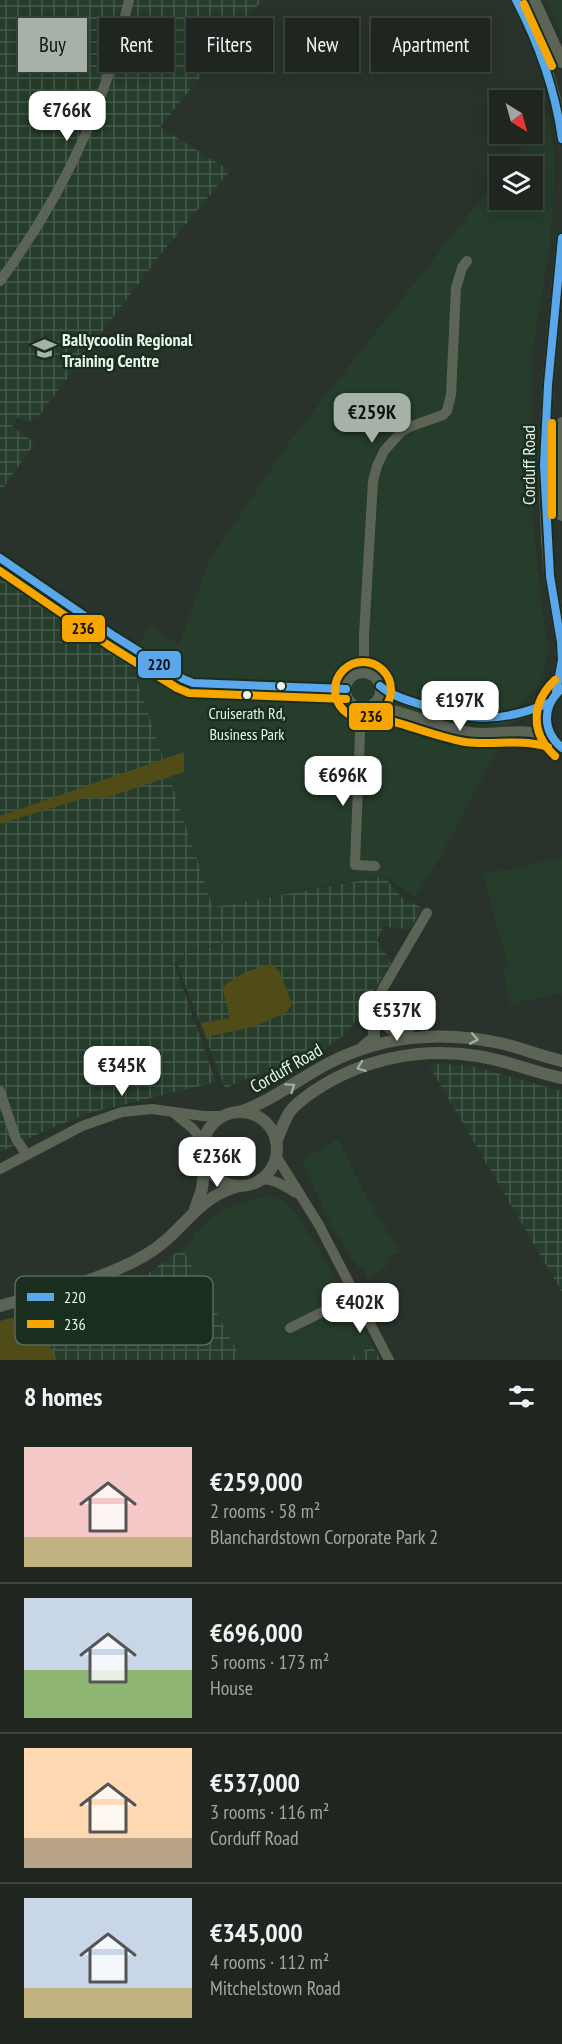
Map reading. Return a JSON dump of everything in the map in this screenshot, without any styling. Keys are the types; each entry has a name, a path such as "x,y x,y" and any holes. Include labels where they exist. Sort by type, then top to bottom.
{"street":[{"path":"0,281 36,229 74,160 103,93 129,0"},
{"path":"516,0 538,42 547,68 562,139"},
{"path":"534,0 562,62"},
{"name":"Corduff Road","path":"559,690 561,642 548,552 544,465 548,385 562,238"},
{"path":"364,673 373,481 384,451 395,437 409,427 438,418 447,411 451,395 456,288 462,268 467,261"},
{"name":"Corduff Road","path":"562,423 562,515"},
{"path":"135,649 172,673 194,683 346,689"},
{"path":"549,703 534,711 509,717 461,718 392,695 380,686 374,677 364,673 354,676 346,689 348,699 356,706 388,708 459,731 483,733 524,730 539,732 551,737 562,748"},
{"path":"375,866 355,865 366,707 379,697 380,686"},
{"path":"551,737 545,720 549,703 559,690"},
{"path":"361,1048 374,1038 374,1019 382,990 427,913"},
{"path":"377,1006 387,1028 397,1033 428,1036"},
{"name":"Corduff Road","path":"239,1112 270,1100 314,1071 361,1048 398,1039 446,1035 475,1038 562,1061"},
{"name":"Corduff Road","path":"276,1142 292,1109 304,1098 345,1073 390,1058 415,1054 458,1053 501,1061 562,1078"},
{"path":"0,1091 16,1138 27,1155"},
{"path":"0,1169 82,1126 110,1115 140,1109 223,1116 239,1112 249,1113 260,1119 273,1132 276,1156 271,1169 261,1179 250,1185 224,1190 195,1209 166,1241 147,1255 102,1276"},
{"path":"175,1113 204,1142"},
{"path":"195,1209 202,1189 204,1142 208,1131 223,1116"},
{"path":"276,1156 319,1225 389,1360"},
{"path":"205,1160 212,1173 219,1179 239,1186"},
{"path":"261,1179 278,1182 299,1195"},
{"path":"290,1328 357,1295"},
{"path":"0,1306 15,1302"}],"shaded area":[{"path":"0,0 262,0 248,18 186,18 186,72 204,72 160,127 230,171 164,250 40,414 30,421 18,417 12,426 35,443 0,492"},
{"path":"545,0 562,0 562,37 557,22"},
{"path":"549,114 555,159 550,246 532,352 531,458 533,518 540,595 548,648 544,674 537,688 523,701 441,856 415,897 384,875 212,907 130,659 151,625 179,645 209,561 289,442 489,189 489,210 543,210 543,156 515,156 525,144 543,144 543,121"},
{"path":"0,576 17,584 130,659 213,907 381,877 386,879 403,899 423,908 410,928 397,929 384,926 377,940 391,963 354,1023 344,1035 315,1056 275,1073 261,1073 225,1088 177,963 185,960 185,954 223,943 217,921 222,942 184,954 183,959 174,963 216,1082 89,1113 0,1152"},
{"path":"184,752 184,772 105,798 84,798 0,824 0,816"},
{"path":"562,857 562,993 510,1004 503,969 508,967 483,872 511,870"},
{"path":"272,964 280,973 292,1004 287,1012 256,1026 206,1037 201,1023 230,1018 222,988 239,976"},
{"path":"428,1064 467,1065 562,1091 562,1292"},
{"path":"338,1139 368,1200 400,1253 390,1254 386,1267 367,1279 365,1269 358,1267 331,1225 302,1161"},
{"path":"269,1195 282,1200 297,1214 351,1304 373,1346 345,1360 242,1360 213,1306 213,1276 197,1276 182,1248 188,1247 196,1232 214,1216 232,1206"},
{"path":"182,1248 197,1276 144,1276"},
{"path":"213,1306 242,1360 0,1360 0,1321 15,1317 15,1345 213,1345"},
{"path":"15,1317 15,1345 50,1345 57,1360 0,1360 0,1321"},
{"path":"373,1346 380,1360 345,1360"}],"transit line":[{"name":"220","path":"516,0 545,67 562,139"},
{"name":"236","path":"524,4 552,66"},
{"name":"220","path":"556,692 562,660 550,576 544,465 548,385 562,238"},
{"name":"236","path":"552,423 552,515"},
{"name":"220","path":"0,558 114,636 193,683 346,689"},
{"name":"236","path":"0,571 108,645 177,688 189,693 346,699"},
{"name":"236","path":"363,662 374,664 383,670 389,679 391,690 389,701 383,710 374,716 363,718 352,716 343,710 337,701 335,690 337,679 343,670 352,664 363,662"},
{"name":"236","path":"555,680 541,698 537,718 541,738 555,756"},
{"name":"220","path":"380,686 395,695 440,711 471,717 501,717 532,710 549,703"},
{"name":"220","path":"561,689 550,703 547,719 551,734 562,748"},
{"name":"236","path":"370,716 465,742 527,743 548,747"}],"place":[{"name":"Ballycoolin Regional Training Centre","path":"44,349"},
{"name":"Cruiserath Rd, Business Park","path":"247,695"}]}
